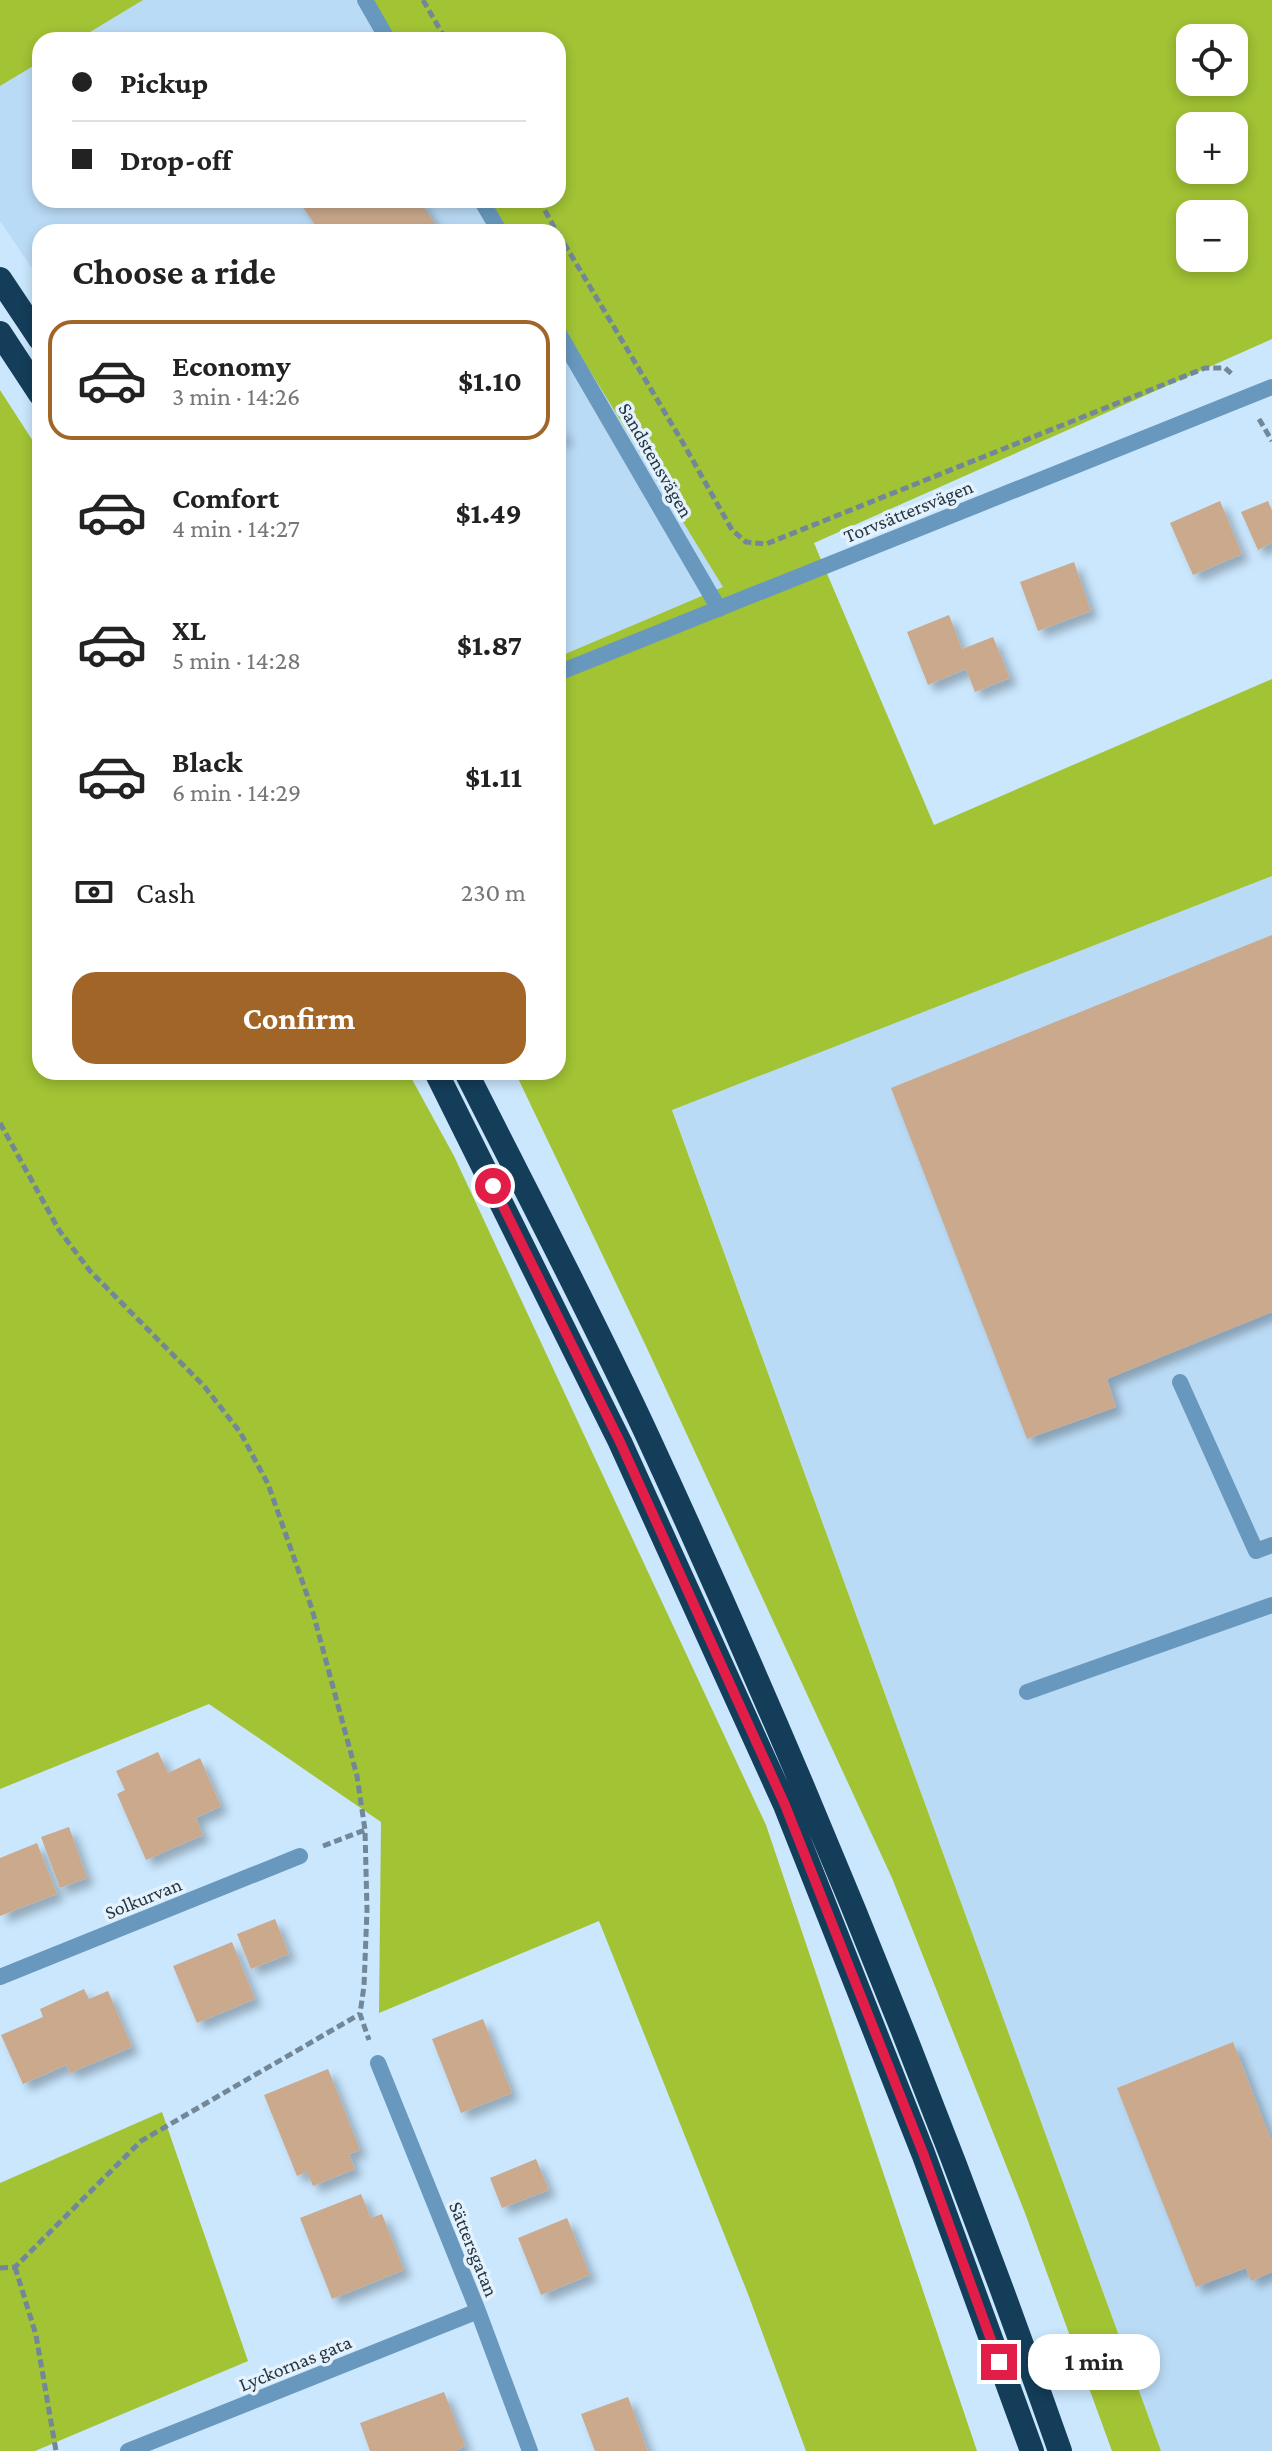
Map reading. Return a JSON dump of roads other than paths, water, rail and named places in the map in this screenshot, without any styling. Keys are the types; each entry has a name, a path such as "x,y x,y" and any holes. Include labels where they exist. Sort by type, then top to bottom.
{"highway":[{"path":"0,279 32,327"},
{"path":"0,333 32,382"},
{"path":"440,1080 620,1442 785,1805 923,2153 1032,2451"},
{"path":"470,1080 647,1434 808,1796 949,2147 1060,2451"}],"street":[{"path":"365,0 383,32"},
{"name":"Sandstensvägen","path":"566,346 719,609"},
{"name":"Torvsättersvägen","path":"566,670 1272,387"},
{"path":"1180,1382 1256,1551 1272,1545"},
{"path":"1027,1692 1272,1605"},
{"name":"Solkurvan","path":"0,1977 300,1856"},
{"name":"Sättersgatan","path":"378,2063 478,2311 530,2451"},
{"name":"Lyckornas gata","path":"128,2451 478,2311"}]}
